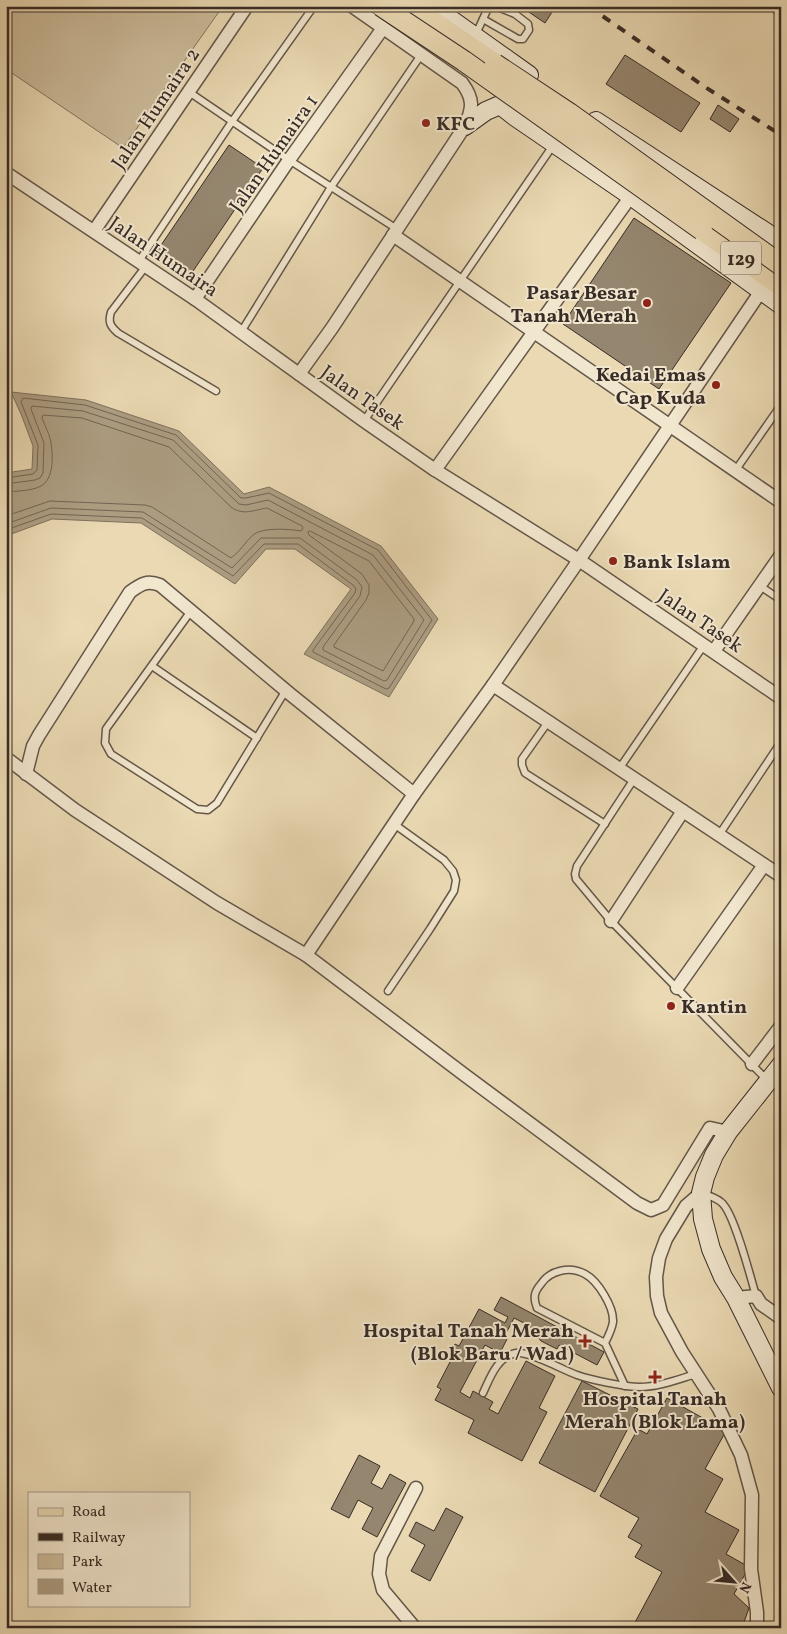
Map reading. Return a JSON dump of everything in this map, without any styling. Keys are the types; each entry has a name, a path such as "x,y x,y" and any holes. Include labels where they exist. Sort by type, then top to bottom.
{"main road":[{"path":"381,6 464,61 702,230 742,253 781,279"},
{"path":"410,6 569,114 781,265"},
{"path":"432,6 567,102 781,242"},
{"path":"465,126 486,111 500,105 525,101 567,102"},
{"path":"500,105 631,196 781,305"},
{"name":"129","path":"702,230 781,286"},
{"path":"781,1065 728,1132 714,1154 701,1193 703,1219 711,1249 723,1277 736,1298 781,1388"}],"street":[{"name":"Jalan Humaira 2","path":"94,230 247,6"},
{"name":"Jalan Tasek","path":"352,6 462,83 469,93 470,115 465,126 332,328 299,374 436,470 579,560 781,698"},
{"path":"776,6 781,9"},
{"name":"Jalan Humaira 1","path":"195,299 289,160 383,28"},
{"name":"Jalan Humaira","path":"6,173 195,299 299,374"},
{"path":"436,470 631,196"},
{"path":"395,232 460,282 781,502"},
{"path":"306,955 414,794 493,685 579,560 761,291"},
{"path":"709,648 760,586 781,555"},
{"path":"26,774 39,735 130,592 140,584 151,582 160,585 414,794"},
{"path":"493,685 781,876"},
{"path":"6,758 75,810 217,903 306,955 474,1082 637,1202 651,1210 663,1205 710,1128 728,1132"},
{"path":"611,920 683,811"},
{"path":"677,988 764,864"},
{"path":"752,1064 781,1026"},
{"path":"701,1193 686,1206 666,1239 659,1258 656,1276 656,1296 661,1313 682,1352 719,1409 741,1455 752,1495 751,1568 757,1612 757,1628"},
{"path":"736,1298 756,1296 761,1304 781,1318"},
{"path":"415,1628 384,1590 379,1574 381,1556 416,1488"}],"lane":[{"path":"216,392 118,332 111,326 109,319 232,120 314,6"},
{"path":"475,37 489,6"},
{"path":"483,18 518,39 523,40 529,30 528,24 515,14 495,6"},
{"path":"241,332 331,187 421,55"},
{"path":"189,92 395,232"},
{"path":"364,421 554,143"},
{"path":"734,471 781,405"},
{"path":"760,586 781,600"},
{"path":"191,611 106,729 105,743 111,754 197,810 208,810 217,803 286,690"},
{"path":"619,768 709,648"},
{"path":"152,666 257,738"},
{"path":"548,722 522,759 525,773 604,824"},
{"path":"719,835 781,742"},
{"path":"634,779 577,866 576,879 611,920 768,1081"},
{"path":"388,991 454,891 456,880 453,871 444,860 394,824"},
{"path":"701,1193 712,1196 723,1204 731,1216 756,1296"},
{"path":"605,1343 613,1323 612,1312 607,1299 595,1281 586,1274 574,1270 558,1271 544,1280 536,1289 534,1300 537,1308 605,1343 626,1386"},
{"path":"483,1393 496,1366 515,1353 525,1353 579,1376 626,1386 641,1387 659,1384 696,1374"}],"green space":[{"path":"8,6 223,6 123,148 6,69 6,9"}],"water":[{"path":"11,392 86,400 179,431 244,494 269,487 381,546 438,619 389,697 304,654 351,589 295,549 266,549 235,584 141,523 52,519 6,536 6,473 32,469 33,446"}],"building":[{"path":"520,6 556,6 545,23"},
{"path":"625,55 700,103 681,132 606,84"},
{"path":"718,105 739,119 730,132 710,119"},
{"path":"229,145 263,168 187,280 153,257"},
{"name":"Pasar Besar Tanah Merah","path":"634,218 731,283 659,389 563,324"},
{"path":"501,1297 604,1352 597,1365 559,1345 557,1349 541,1341 530,1326 514,1318 504,1337 507,1339 500,1353 485,1345 460,1392 470,1398 473,1391 493,1402 489,1409 498,1414 526,1361 555,1376 539,1408 547,1412 522,1461 468,1433 474,1420 435,1400 441,1389 437,1387 451,1360 448,1358 455,1344 459,1346 479,1309 505,1323 508,1317 494,1310"},
{"path":"582,1381 638,1409 595,1492 539,1463"},
{"path":"667,1398 726,1431 705,1469 723,1479 705,1512 739,1530 726,1554 749,1567 734,1594 749,1608 742,1628 632,1628 662,1572 635,1557 642,1545 628,1537 639,1518 600,1496 638,1429 647,1434"},
{"path":"359,1455 380,1466 371,1483 382,1489 390,1474 406,1483 377,1537 362,1529 373,1508 358,1500 349,1518 331,1509"},
{"path":"446,1508 463,1517 430,1581 411,1571 425,1545 409,1536 416,1522 434,1531"}],"railway":[{"path":"588,6 705,87 781,135"}],"place":[{"name":"KFC","path":"426,123"},
{"name":"Pasar Besar Tanah Merah","path":"647,303"},
{"name":"Kedai Emas Cap Kuda","path":"716,385"},
{"name":"Bank Islam","path":"613,561"},
{"name":"Kantin","path":"671,1006"},
{"name":"Hospital Tanah Merah (Blok Baru / Wad)","path":"585,1341"},
{"name":"Hospital Tanah Merah (Blok Lama)","path":"655,1377"}]}
